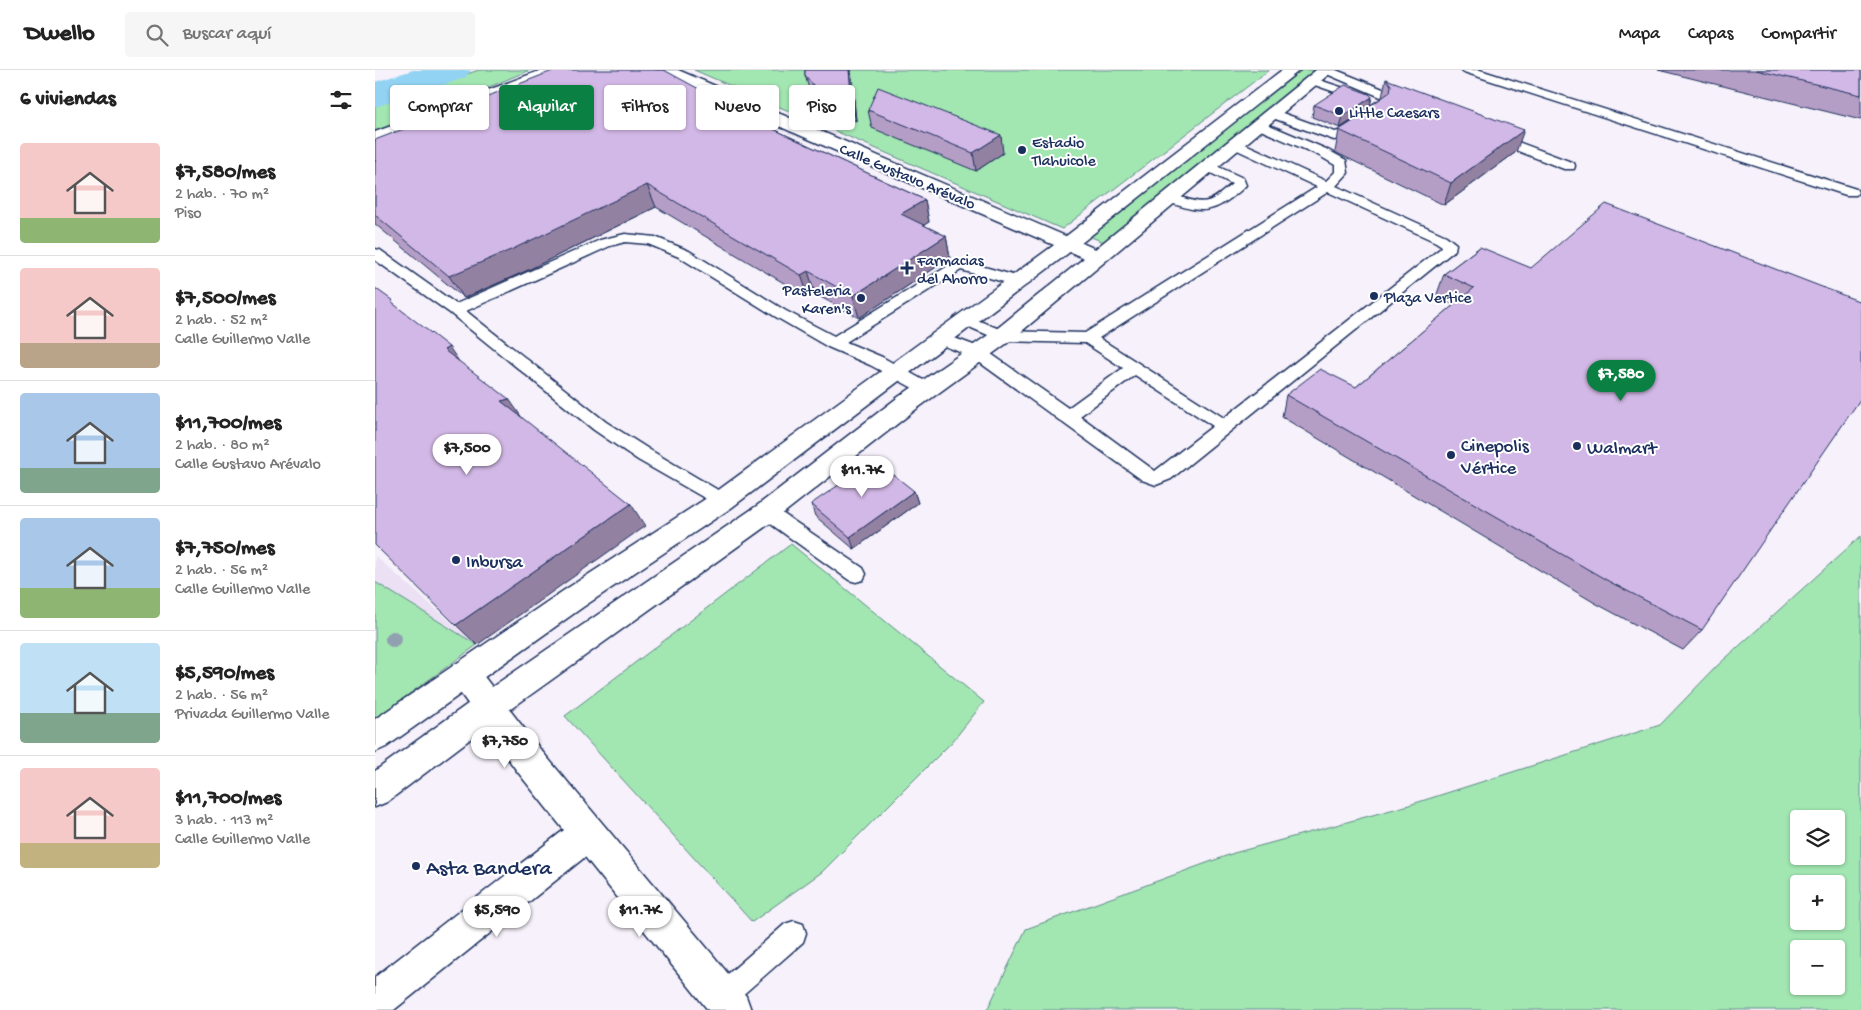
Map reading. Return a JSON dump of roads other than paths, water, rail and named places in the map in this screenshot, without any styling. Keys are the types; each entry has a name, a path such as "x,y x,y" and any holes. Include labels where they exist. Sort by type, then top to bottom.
{"main road":[{"path":"375,138 557,70"},
{"name":"Calle Gustavo Arévalo","path":"664,70 1098,257"},
{"path":"375,737 573,599 723,501 1068,244 1314,73"},
{"path":"375,791 487,708 767,512 926,389 1002,336 1267,120 1314,73"},
{"path":"463,674 487,708 587,834 727,1003"},
{"path":"375,1001 587,834"}],"lane":[{"path":"1468,70 1851,192"},
{"path":"1314,73 1372,101 1375,105"},
{"path":"1314,73 1421,108"},
{"path":"1267,120 1334,136 1344,134 1371,117"},
{"path":"1089,338 1328,186 1342,173 1341,163 1267,120"},
{"path":"1485,134 1569,166"},
{"path":"941,338 978,353 1149,475 1156,478 1165,474 1449,250 1449,244 1441,239 1237,144"},
{"path":"1170,198 1199,208 1208,207 1239,185 1238,181 1211,167"},
{"path":"455,310 605,243 625,238 651,240 684,254 781,314 835,343 896,371 926,389"},
{"path":"375,253 455,310 600,426 644,455 723,501"},
{"path":"835,343 958,266 967,266 1018,281"},
{"path":"965,320 1002,336 1089,338 1225,426"},
{"path":"1068,416 1134,368"},
{"path":"767,512 856,574"},
{"path":"727,1003 794,932"}],"waterway":[{"path":"375,95 452,70"}],"place":[{"name":"Little Caesars","path":"1339,111"},
{"name":"Estadio Tlahuicole","path":"1022,150"},
{"name":"Farmacias del Ahorro","path":"907,268"},
{"name":"Plaza Vertice","path":"1374,296"},
{"name":"Pasteleria Karen's","path":"861,298"},
{"name":"Walmart","path":"1577,446"},
{"name":"Cinepolis Vértice","path":"1451,455"},
{"name":"Inbursa","path":"456,560"},
{"name":"Asta Bandera","path":"416,866"}]}
